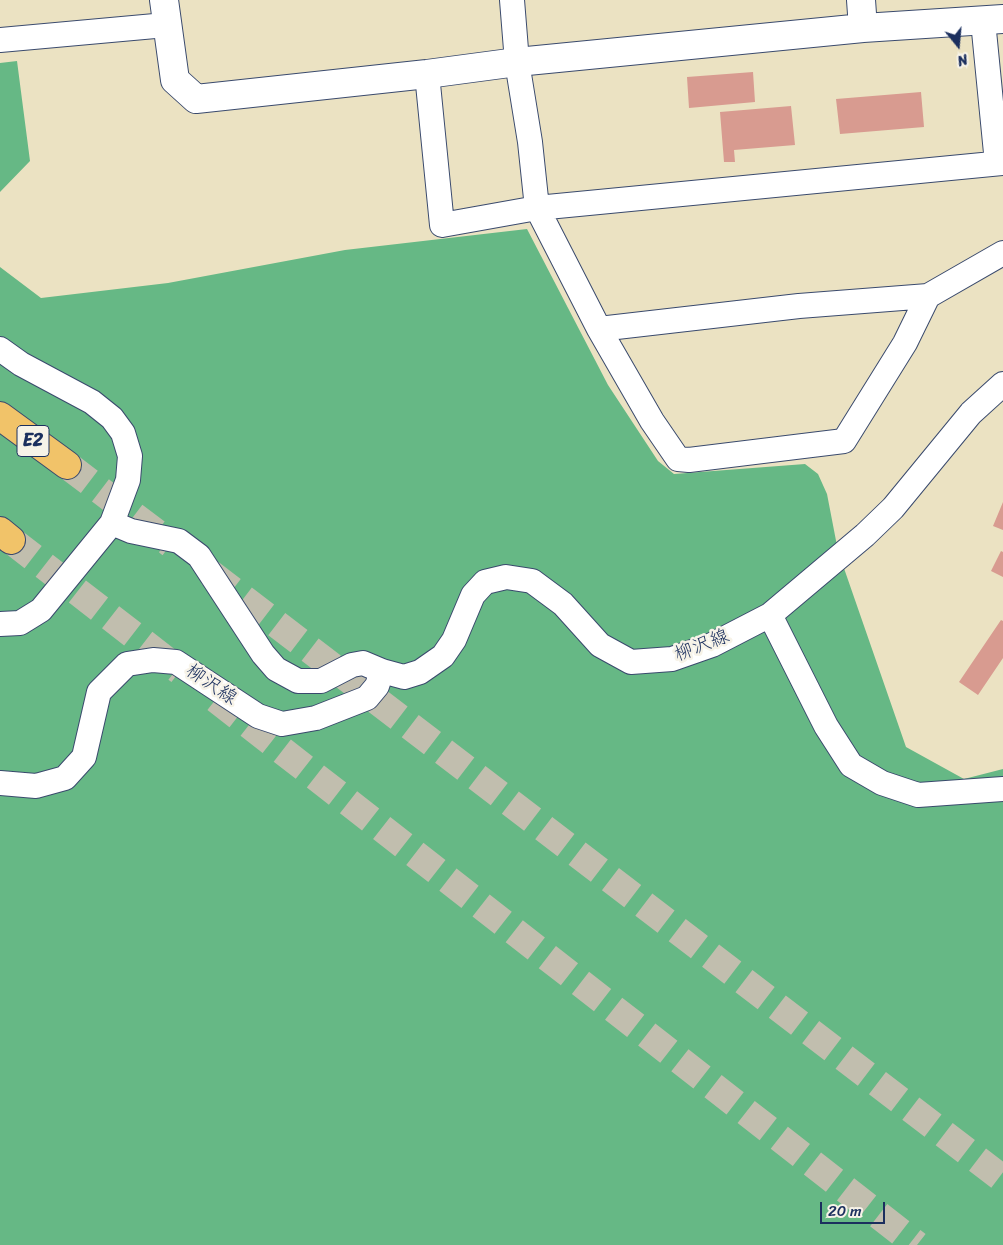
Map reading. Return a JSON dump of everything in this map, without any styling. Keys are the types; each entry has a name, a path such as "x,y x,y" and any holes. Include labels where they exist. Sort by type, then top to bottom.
{"highway":[{"name":"E2","path":"0,416 67,465"}],"street":[{"path":"512,0 516,62 530,142 537,208 599,329 652,421 678,458 689,460 844,441 905,343 928,296"},
{"path":"861,0 864,28"},
{"path":"0,40 165,13 175,80 196,98 427,74 516,62 864,28 993,20 1000,163 537,208 442,225 427,74"},
{"path":"599,329 799,306 928,296 1003,253"},
{"path":"0,349 21,364 92,402 112,418 123,433 130,456 128,480 112,523 41,610 20,623 0,624"},
{"name":"柳沢線","path":"112,523 131,531 179,541 199,556 262,654 276,670 298,681 321,681 352,665 363,663 404,677 420,672 443,656 454,640 472,595 485,582 506,576 532,581 563,604 600,645 631,662 672,659 712,645 770,614 865,535 893,508 972,413 1003,384"},
{"path":"770,614 826,726 851,765 882,783 918,794 1003,788"},
{"name":"柳沢線","path":"0,783 36,786 64,778 84,757 99,692 127,664 153,660 176,662 258,716 282,724 316,718 367,698 377,686 382,671"}],"green space":[{"path":"17,61 30,161 0,192 0,63"},
{"path":"527,229 608,385 658,461 674,474 805,464 818,474 827,494 838,551 906,747 964,779 1003,769 1003,1245 0,1245 0,267 41,298 168,283 345,250"}],"building":[{"path":"753,72 755,102 689,108 687,77"},
{"path":"921,92 924,127 840,134 836,99"},
{"path":"791,106 795,145 734,150 735,162 724,162 720,112"},
{"path":"1003,502 1003,530 993,526"},
{"path":"1001,551 1003,552 1003,577 991,571"},
{"path":"1001,620 1003,621 1003,658 978,695 959,682"}],"tunnel":[{"path":"67,465 171,544"},
{"path":"11,540 180,671"},
{"path":"210,573 1003,1179"},
{"path":"216,699 917,1245"}]}
